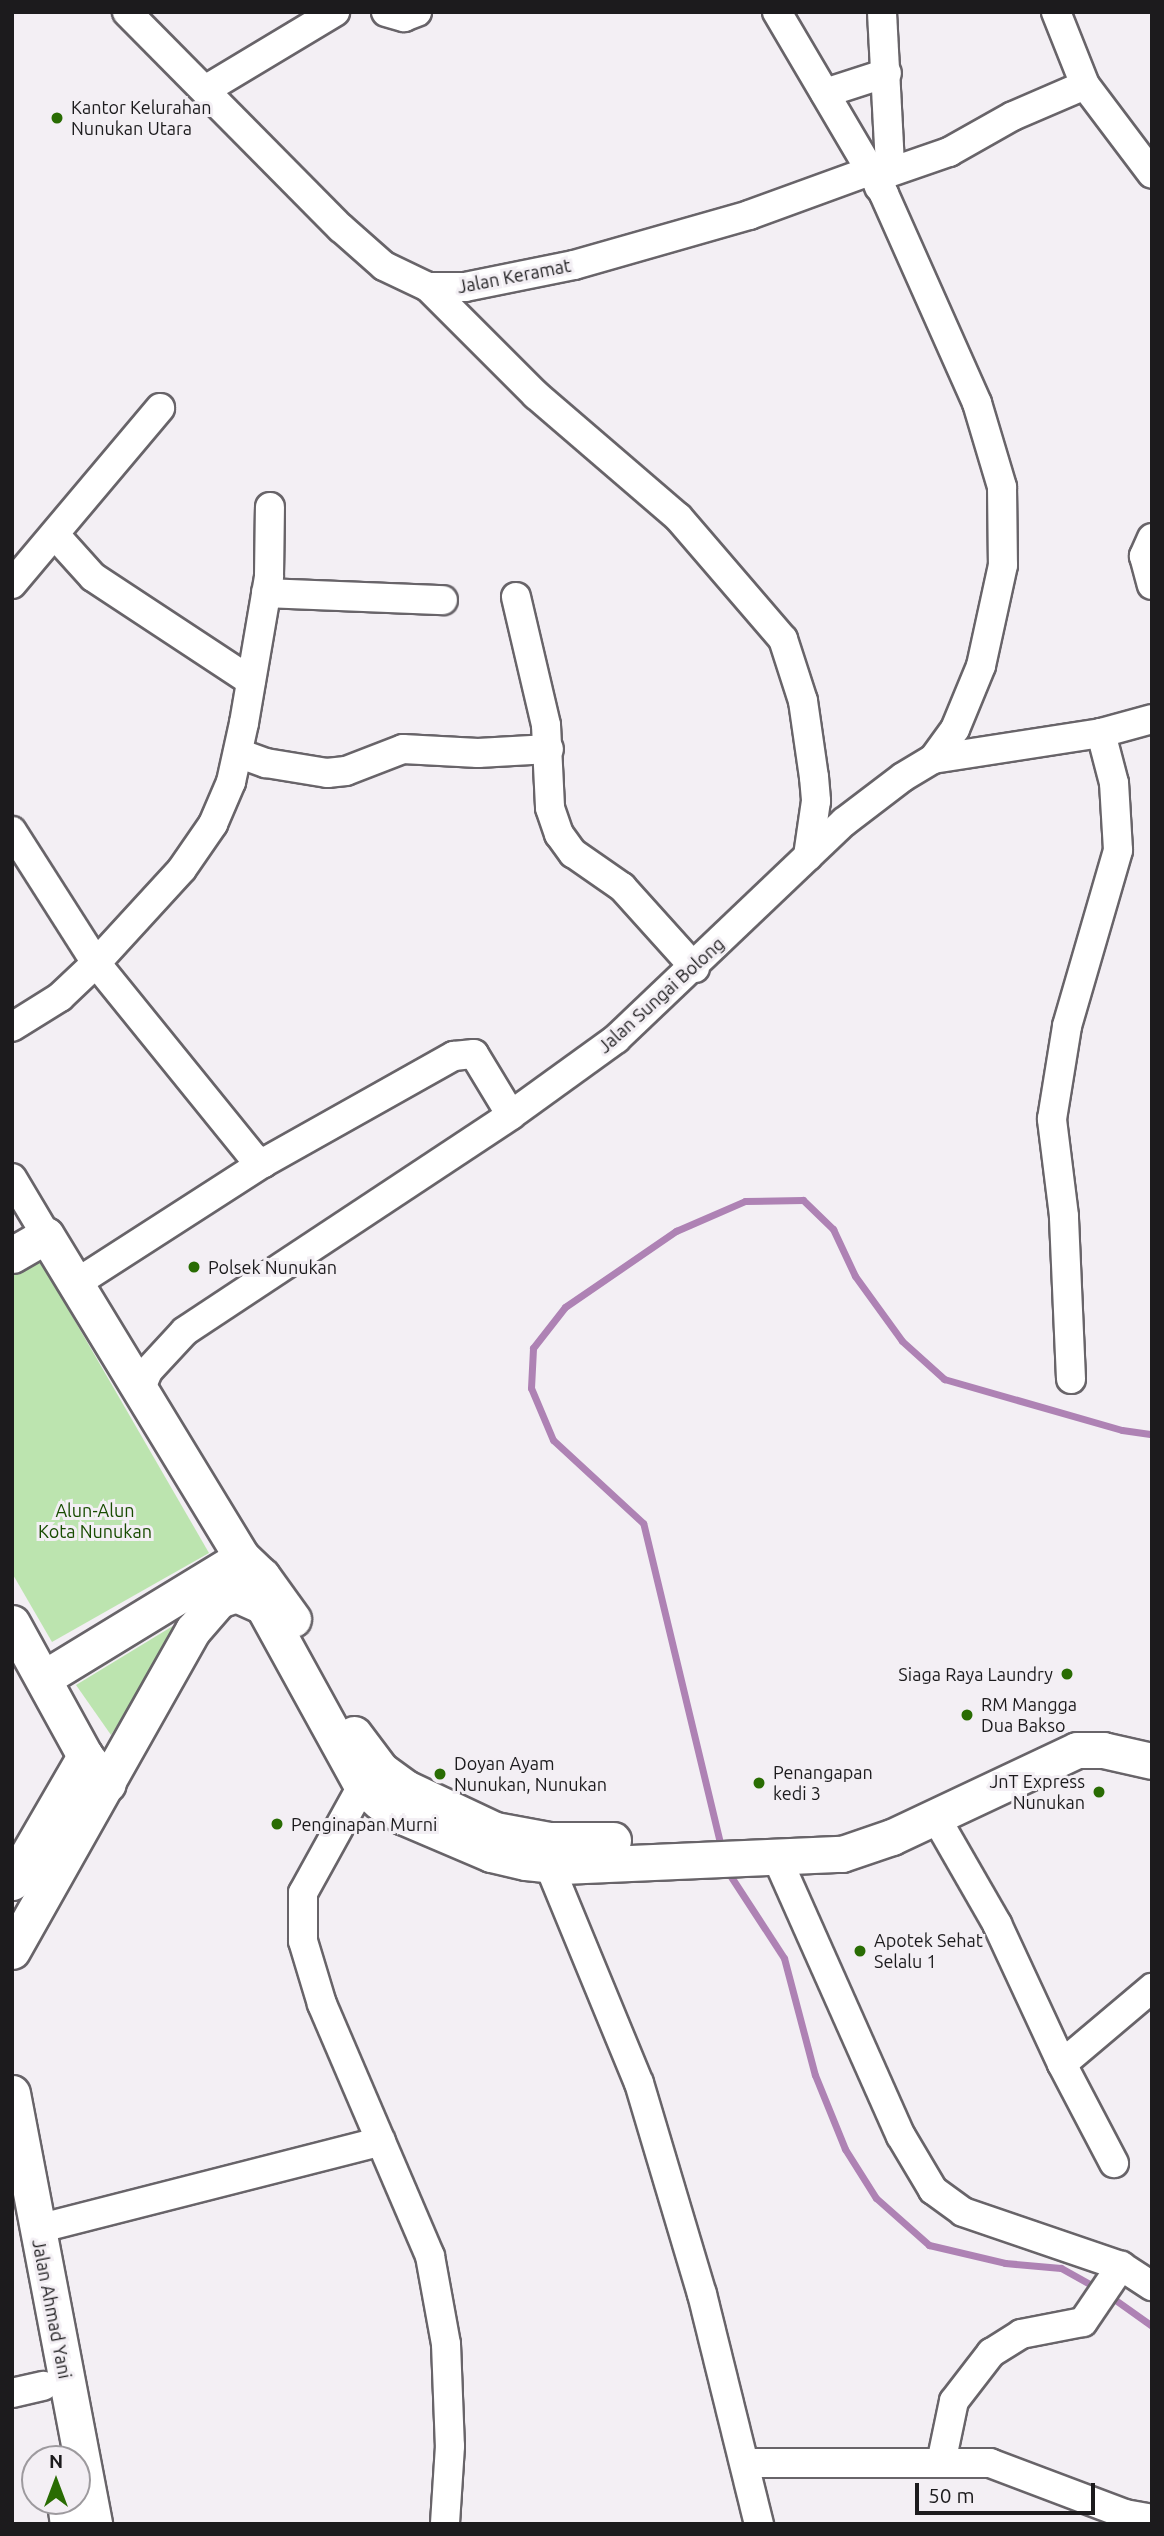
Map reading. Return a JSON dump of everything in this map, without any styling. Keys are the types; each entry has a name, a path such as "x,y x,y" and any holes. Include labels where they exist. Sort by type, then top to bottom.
{"main road":[{"path":"12,1255 46,1235 242,1557 288,1609 356,1737 381,1770 406,1788 549,1853"},
{"path":"44,1678 242,1557"},
{"path":"12,1951 204,1614 219,1600 236,1594 263,1606 362,1786 404,1817 492,1854 682,1848 764,1851 865,1848 1077,1750 1103,1750 1152,1761"},
{"path":"12,1623 85,1756 108,1784"},
{"path":"764,1851 858,1830 997,1758 1056,1734 1083,1729 1152,1741"},
{"path":"12,1882 85,1756"},
{"name":"Jalan Ahmad Yani","path":"12,2093 24,2226 28,2390 62,2445"},
{"name":"Jalan Ahmad Yani","path":"24,2226 69,2445"}],"street":[{"name":"Jalan Keramat","path":"127,12 341,228 384,266 428,287 465,287 574,265 879,177 949,152 1013,116 1085,85"},
{"path":"205,90 335,12"},
{"path":"386,12 404,17 418,12"},
{"path":"777,12 879,177 977,403 1002,488 1003,565 981,666 955,729 933,759"},
{"path":"879,177 887,73 882,12"},
{"path":"1056,12 1085,85 1152,174"},
{"path":"825,93 887,73"},
{"path":"428,287 536,395 678,517 783,639 803,701 814,777 816,801 808,856"},
{"path":"12,584 56,536 160,408"},
{"path":"12,1027 60,997 96,963 181,869 213,824 231,782 251,681 266,593 270,507"},
{"path":"56,536 93,578 251,681"},
{"path":"1152,538 1144,556 1152,585"},
{"path":"266,593 443,600"},
{"path":"516,597 549,749 550,808 559,834 573,853 622,887 695,968"},
{"name":"Jalan Sungai Bolong","path":"140,1390 148,1371 185,1331 511,1115 616,1040 695,968 808,856 903,777 933,759 1101,733 1152,719"},
{"path":"1071,1379 1064,1216 1052,1119 1067,1026 1118,850 1116,796 1101,733"},
{"path":"237,753 266,763 327,773 345,771 403,749 478,753 549,749"},
{"path":"12,831 96,963 253,1157 263,1163"},
{"path":"75,1284 263,1163 453,1056 474,1054 511,1115"},
{"path":"12,1178 46,1235"},
{"name":"Jalan Sungai Bolong","path":"117,1353 185,1331"},
{"path":"362,1786 316,1864 303,1893 301,1916 309,1969 422,2233 440,2302 450,2446 445,2524"},
{"path":"935,1816 997,1924 1062,2064 1114,2163"},
{"path":"764,1851 901,2136 933,2190 963,2212 1119,2268 1152,2286"},
{"path":"549,1853 639,2083 747,2463 759,2524"},
{"path":"1062,2064 1152,1988"},
{"path":"24,2226 381,2141"},
{"path":"941,2463 954,2401 991,2353 1021,2334 1069,2327 1085,2320 1119,2268"},
{"path":"747,2463 941,2463 1003,2466 1125,2514 1152,2519"}],"green space":[{"name":"Alun-Alun Kota Nunukan","path":"38,1257 209,1553 52,1642 12,1573 12,1271"},
{"path":"186,1618 111,1735 76,1685"}],"waterway":[{"path":"722,1851 643,1523 553,1440 531,1388 533,1348 565,1307 676,1231 745,1201 803,1200 833,1229 855,1276 902,1341 944,1379 1122,1430 1152,1434"},
{"path":"726,1869 784,1958 815,2075 845,2149 876,2198 929,2245 1005,2263 1061,2268 1097,2288"},
{"path":"1107,2294 1152,2326"}],"place":[{"name":"Kantor Kelurahan Nunukan Utara","path":"57,118"},
{"name":"Polsek Nunukan","path":"194,1267"},
{"name":"Siaga Raya Laundry","path":"1067,1674"},
{"name":"RM Mangga Dua Bakso","path":"967,1715"},
{"name":"Doyan Ayam Nunukan, Nunukan","path":"440,1774"},
{"name":"Penangapan kedi 3","path":"759,1783"},
{"name":"JnT Express Nunukan","path":"1099,1792"},
{"name":"Penginapan Murni","path":"277,1824"},
{"name":"Apotek Sehat Selalu 1","path":"860,1951"}]}
